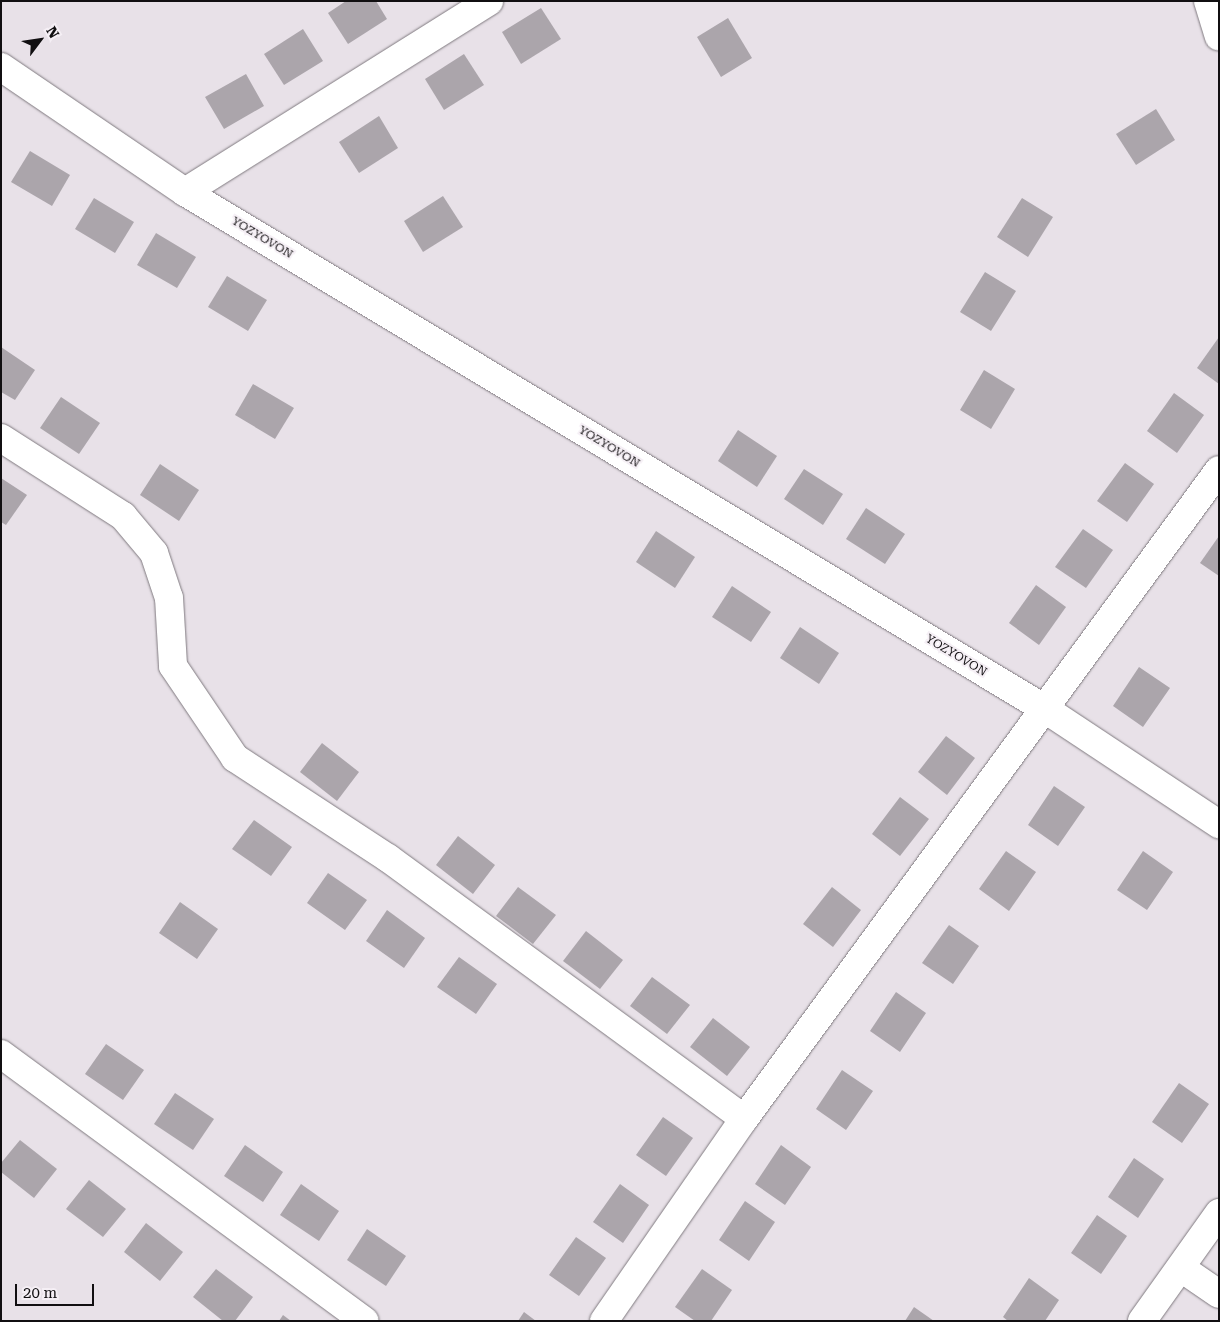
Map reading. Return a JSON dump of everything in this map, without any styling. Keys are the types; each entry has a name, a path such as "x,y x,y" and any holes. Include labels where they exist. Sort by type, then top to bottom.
{"street":[{"path":"185,192 489,1"},
{"path":"1208,1 1219,36"},
{"name":"YOZYOVON","path":"1,67 185,192 1045,709 1219,824"},
{"path":"1,438 123,516 154,553 169,598 173,666 235,758 388,858 744,1119"},
{"path":"612,1318 744,1119 1219,470"},
{"path":"1,1054 364,1321"},
{"path":"1142,1321 1219,1213"},
{"path":"1181,1268 1219,1294"}],"building":[{"path":"346,1 376,1 387,19 348,44 328,13"},
{"path":"541,8 561,39 521,64 502,32"},
{"path":"728,18 752,58 721,77 697,37"},
{"path":"303,29 323,61 284,85 264,54"},
{"path":"464,54 484,85 444,110 425,79"},
{"path":"246,74 264,106 224,129 205,97"},
{"path":"1156,109 1175,140 1136,165 1116,134"},
{"path":"379,116 398,148 359,173 339,142"},
{"path":"30,151 70,175 52,206 11,182"},
{"path":"443,196 463,227 423,252 404,221"},
{"path":"94,198 134,222 115,253 75,229"},
{"path":"1022,198 1053,217 1028,257 997,237"},
{"path":"156,233 196,257 177,288 137,265"},
{"path":"985,272 1016,291 991,331 960,312"},
{"path":"227,276 267,300 248,331 208,307"},
{"path":"1219,337 1219,384 1197,368"},
{"path":"1,347 35,370 15,400 1,392"},
{"path":"984,370 1015,389 991,429 960,410"},
{"path":"253,384 294,408 275,439 235,415"},
{"path":"1174,393 1204,415 1177,453 1147,431"},
{"path":"61,397 100,423 79,454 40,428"},
{"path":"738,430 777,456 757,487 718,461"},
{"path":"1125,463 1154,484 1127,522 1097,501"},
{"path":"160,464 199,490 179,521 140,495"},
{"path":"804,469 843,494 823,525 784,499"},
{"path":"1,478 27,495 6,525 1,522"},
{"path":"866,508 905,534 885,564 846,539"},
{"path":"1083,529 1113,550 1086,588 1055,567"},
{"path":"656,531 695,557 675,588 636,562"},
{"path":"1219,536 1219,576 1200,563"},
{"path":"1036,585 1066,607 1039,645 1009,623"},
{"path":"732,586 771,612 751,642 712,617"},
{"path":"800,627 839,653 819,684 780,658"},
{"path":"1139,667 1170,688 1143,727 1113,706"},
{"path":"946,736 975,758 947,795 918,772"},
{"path":"322,743 359,772 337,801 300,772"},
{"path":"1054,786 1085,807 1058,846 1028,825"},
{"path":"900,797 929,819 900,856 872,834"},
{"path":"254,820 292,847 271,876 232,849"},
{"path":"458,836 495,865 473,894 436,865"},
{"path":"1006,851 1036,872 1009,911 979,889"},
{"path":"1143,851 1173,872 1147,910 1117,890"},
{"path":"328,873 367,900 345,930 307,903"},
{"path":"518,887 556,915 533,944 496,916"},
{"path":"832,887 861,910 833,947 803,924"},
{"path":"180,902 218,929 197,959 159,933"},
{"path":"387,910 425,938 404,968 366,941"},
{"path":"949,925 979,946 953,984 922,963"},
{"path":"586,931 623,960 600,989 563,961"},
{"path":"459,957 497,984 476,1014 437,987"},
{"path":"652,977 690,1005 667,1034 630,1006"},
{"path":"896,992 926,1013 900,1052 870,1031"},
{"path":"713,1018 750,1047 727,1076 690,1047"},
{"path":"106,1044 144,1070 123,1100 85,1074"},
{"path":"842,1070 873,1091 846,1130 816,1109"},
{"path":"1179,1083 1209,1104 1182,1143 1152,1122"},
{"path":"175,1093 214,1119 193,1150 154,1124"},
{"path":"663,1117 693,1138 666,1176 636,1155"},
{"path":"20,1140 57,1169 34,1198 1,1172 1,1163"},
{"path":"245,1145 283,1172 263,1202 224,1176"},
{"path":"781,1145 811,1167 785,1205 755,1184"},
{"path":"1134,1158 1164,1179 1138,1218 1108,1197"},
{"path":"89,1180 126,1209 103,1237 66,1209"},
{"path":"301,1184 339,1211 319,1241 280,1215"},
{"path":"620,1184 649,1205 623,1243 593,1222"},
{"path":"745,1201 775,1222 749,1261 719,1240"},
{"path":"1097,1215 1127,1236 1101,1274 1071,1253"},
{"path":"146,1223 183,1252 160,1281 124,1252"},
{"path":"367,1229 406,1256 386,1286 347,1260"},
{"path":"576,1237 606,1258 579,1296 549,1275"},
{"path":"216,1269 253,1297 235,1321 223,1321 193,1297"},
{"path":"702,1269 732,1290 711,1321 695,1321 675,1307"},
{"path":"1029,1278 1059,1300 1045,1321 1008,1321 1003,1317"},
{"path":"914,1307 934,1321 905,1321"},
{"path":"524,1312 536,1321 518,1321"},
{"path":"283,1315 291,1321 279,1321"}]}
